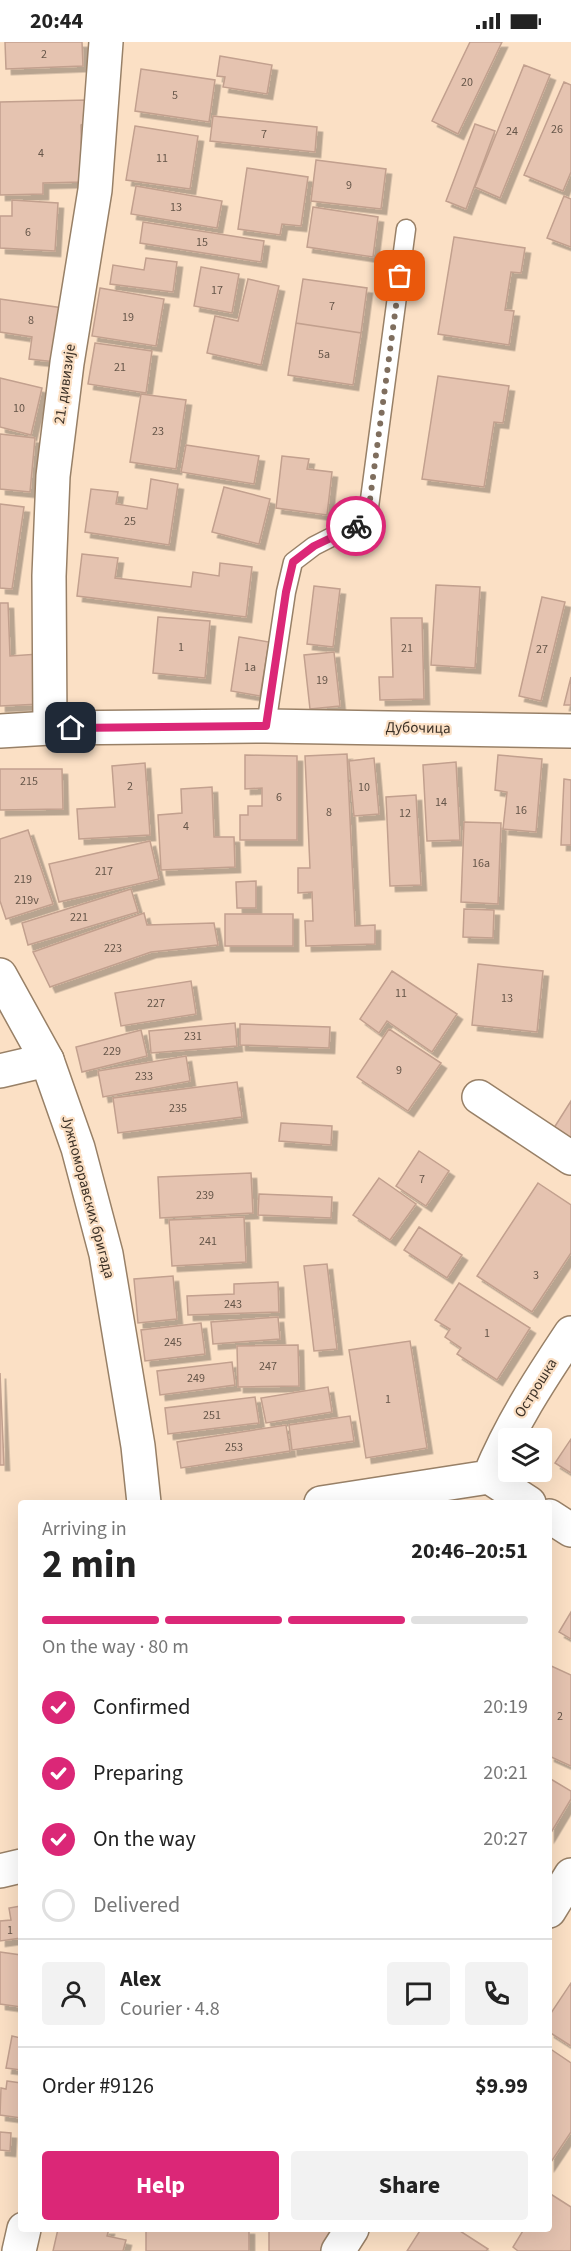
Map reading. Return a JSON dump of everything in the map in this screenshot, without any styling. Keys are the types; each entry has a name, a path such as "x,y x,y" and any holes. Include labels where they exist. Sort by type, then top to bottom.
{"street":[{"name":"21. дивизије","path":"50,728 49,576 53,476 67,363 95,190 106,42"},
{"name":"Дубочица","path":"0,731 50,728 266,726 571,731"},
{"name":"Јужноморавских бригада","path":"0,975 47,1060 78,1148 106,1254 138,1446 144,1500"},
{"path":"0,1071 47,1060"},
{"path":"479,1098 571,1158"},
{"name":"Острошка","path":"489,1477 504,1440 520,1410 571,1333"},
{"path":"340,1500 489,1477 524,1500"},
{"path":"552,1518 571,1530"},
{"path":"0,1871 18,1867"},
{"path":"552,1906 571,1875"},
{"path":"19,2251 23,2232"},
{"path":"338,2251 350,2232"}],"lane":[{"path":"266,726 286,592 293,562 314,546 362,522 369,507 406,229"}],"building":[{"path":"5,42 82,42 83,66 6,69"},
{"path":"470,42 502,42 458,134 432,121"},
{"path":"220,56 272,65 267,94 223,87 225,77 217,76"},
{"path":"524,65 550,75 500,198 475,187"},
{"path":"141,69 215,80 209,122 135,111"},
{"path":"564,82 571,85 571,172 563,191 524,175"},
{"path":"88,100 89,122 81,125 82,182 43,183 43,194 0,195 0,102"},
{"path":"213,116 317,127 315,152 210,141"},
{"path":"475,124 495,131 466,209 446,201"},
{"path":"135,126 198,136 190,189 126,180"},
{"path":"316,160 386,169 381,209 311,201"},
{"path":"247,168 308,177 301,226 282,224 280,235 238,229"},
{"path":"136,186 222,201 217,228 131,214"},
{"path":"564,196 571,199 571,247 547,238"},
{"path":"12,200 58,203 55,251 0,248 0,216 12,216"},
{"path":"313,207 378,217 373,257 307,247"},
{"path":"143,222 264,241 261,262 140,243"},
{"path":"454,237 525,248 521,273 511,272 505,310 514,311 509,345 438,334"},
{"path":"146,258 177,262 173,292 110,284 113,265 144,270"},
{"path":"201,267 239,274 232,313 194,306"},
{"path":"248,279 279,286 261,365 207,353 215,316 238,321"},
{"path":"303,279 367,288 361,333 296,323"},
{"path":"100,288 164,299 156,346 92,336"},
{"path":"0,299 63,308 56,362 29,359 32,337 0,332"},
{"path":"296,323 361,333 353,385 288,375"},
{"path":"95,343 152,351 146,393 88,384"},
{"path":"438,376 509,386 503,423 494,422 484,487 422,479"},
{"path":"0,378 42,388 31,435 0,427"},
{"path":"141,394 186,400 176,469 130,462"},
{"path":"0,434 35,438 30,492 0,489"},
{"path":"186,445 259,456 254,484 181,472"},
{"path":"282,456 309,459 307,469 332,472 327,515 276,508"},
{"path":"151,479 178,484 169,545 85,532 91,489 118,492 116,504 147,509"},
{"path":"224,487 270,499 259,544 212,532"},
{"path":"0,504 24,507 12,589 0,588"},
{"path":"82,554 118,558 115,578 191,587 193,572 219,576 220,563 252,567 246,617 77,596"},
{"path":"436,585 480,587 475,668 431,665"},
{"path":"314,586 340,589 333,647 307,644"},
{"path":"542,597 565,602 541,701 519,696"},
{"path":"0,603 8,603 10,656 39,654 41,704 0,706"},
{"path":"158,617 210,621 205,678 153,673"},
{"path":"391,618 422,618 424,699 380,700 379,677 393,677"},
{"path":"239,637 269,642 260,696 231,691"},
{"path":"334,652 340,706 310,709 304,655"},
{"path":"571,677 571,705 564,705"},
{"path":"347,754 355,926 375,925 375,944 306,946 305,921 313,921 312,892 298,893 298,868 310,868 305,756"},
{"path":"245,755 297,756 297,840 240,840 240,815 248,815 248,806 262,806 262,788 245,789"},
{"path":"498,755 542,759 536,832 503,829 507,792 495,790"},
{"path":"374,758 379,814 354,816 349,761"},
{"path":"456,762 460,840 427,841 423,765"},
{"path":"145,763 150,835 79,839 77,809 115,807 112,766"},
{"path":"0,769 62,769 63,809 0,810"},
{"path":"564,779 571,780 571,845 561,845"},
{"path":"212,787 214,837 234,837 235,867 161,870 158,815 182,813 181,789"},
{"path":"416,795 421,885 390,886 386,797"},
{"path":"464,822 501,823 498,904 461,902"},
{"path":"28,830 53,904 6,919 0,901 0,839"},
{"path":"150,841 159,879 59,902 49,864"},
{"path":"256,881 256,908 237,908 236,882"},
{"path":"131,889 138,912 28,945 22,923"},
{"path":"464,909 494,910 493,938 463,937"},
{"path":"144,913 147,925 214,923 218,945 151,952 50,987 33,952"},
{"path":"225,914 293,914 293,946 225,946"},
{"path":"478,964 543,971 537,1032 472,1025"},
{"path":"392,971 457,1014 432,1052 387,1021 379,1033 360,1019"},
{"path":"191,981 196,1014 121,1026 115,993"},
{"path":"235,1023 237,1046 151,1053 149,1031"},
{"path":"240,1024 330,1027 329,1048 240,1045"},
{"path":"389,1029 441,1063 408,1111 357,1077"},
{"path":"141,1030 147,1056 82,1072 76,1047"},
{"path":"186,1056 190,1081 103,1097 98,1071"},
{"path":"237,1082 242,1117 118,1133 113,1098"},
{"path":"571,1101 571,1143 552,1131"},
{"path":"281,1123 332,1126 331,1145 279,1141"},
{"path":"419,1151 449,1171 426,1206 396,1186"},
{"path":"251,1173 253,1213 160,1218 158,1177"},
{"path":"379,1178 416,1204 390,1240 353,1215"},
{"path":"538,1183 571,1205 571,1253 532,1312 477,1276"},
{"path":"259,1194 332,1197 331,1218 258,1215"},
{"path":"244,1217 246,1262 172,1266 169,1220"},
{"path":"419,1227 462,1255 447,1278 404,1250"},
{"path":"327,1264 337,1349 314,1351 304,1266"},
{"path":"173,1276 177,1319 138,1323 134,1279"},
{"path":"278,1282 279,1312 188,1315 187,1296 234,1294 234,1284"},
{"path":"459,1283 530,1328 497,1380 457,1354 461,1348 445,1337 450,1329 435,1320"},
{"path":"278,1317 280,1339 213,1344 211,1322"},
{"path":"201,1323 205,1354 145,1361 141,1330"},
{"path":"410,1341 427,1448 366,1458 349,1350"},
{"path":"298,1345 299,1386 238,1387 237,1346"},
{"path":"232,1362 235,1385 160,1395 157,1371"},
{"path":"0,1373 4,1465 0,1465"},
{"path":"328,1387 332,1412 266,1423 261,1398"},
{"path":"255,1397 259,1423 168,1434 165,1408"},
{"path":"350,1416 354,1441 292,1450 289,1425"},
{"path":"286,1425 290,1451 181,1468 177,1442"},
{"path":"571,1439 571,1473 555,1463"},
{"path":"571,1612 571,1639 559,1632"},
{"path":"552,1666 571,1675 571,1766 552,1757"},
{"path":"552,1780 571,1791 571,1799 552,1831"},
{"path":"18,1906 18,1938 0,1941 0,1921 11,1920 9,1908"},
{"path":"0,1952 18,1955 18,2007 0,2004"},
{"path":"571,1983 571,2046 552,2034 552,2012"},
{"path":"12,2036 18,2037 18,2070 6,2068"},
{"path":"552,2050 571,2063 571,2132 552,2160"},
{"path":"7,2081 18,2083 18,2118 0,2115 1,2088 6,2089"},
{"path":"0,2132 11,2133 10,2151 0,2150"},
{"path":"552,2195 571,2207 571,2251 518,2251 513,2247 522,2232 552,2232"},
{"path":"57,2232 108,2232 107,2236 126,2240 123,2251 53,2251"},
{"path":"146,2232 249,2232 249,2251 146,2251"},
{"path":"269,2232 330,2232 331,2251 269,2251"},
{"path":"419,2232 462,2232 488,2249 486,2251 407,2251"}],"way so far":[{"path":"356,526 362,522 369,507 400,276"}],"route":[{"path":"71,728 266,726 286,592 293,562 314,546 356,526"}]}
